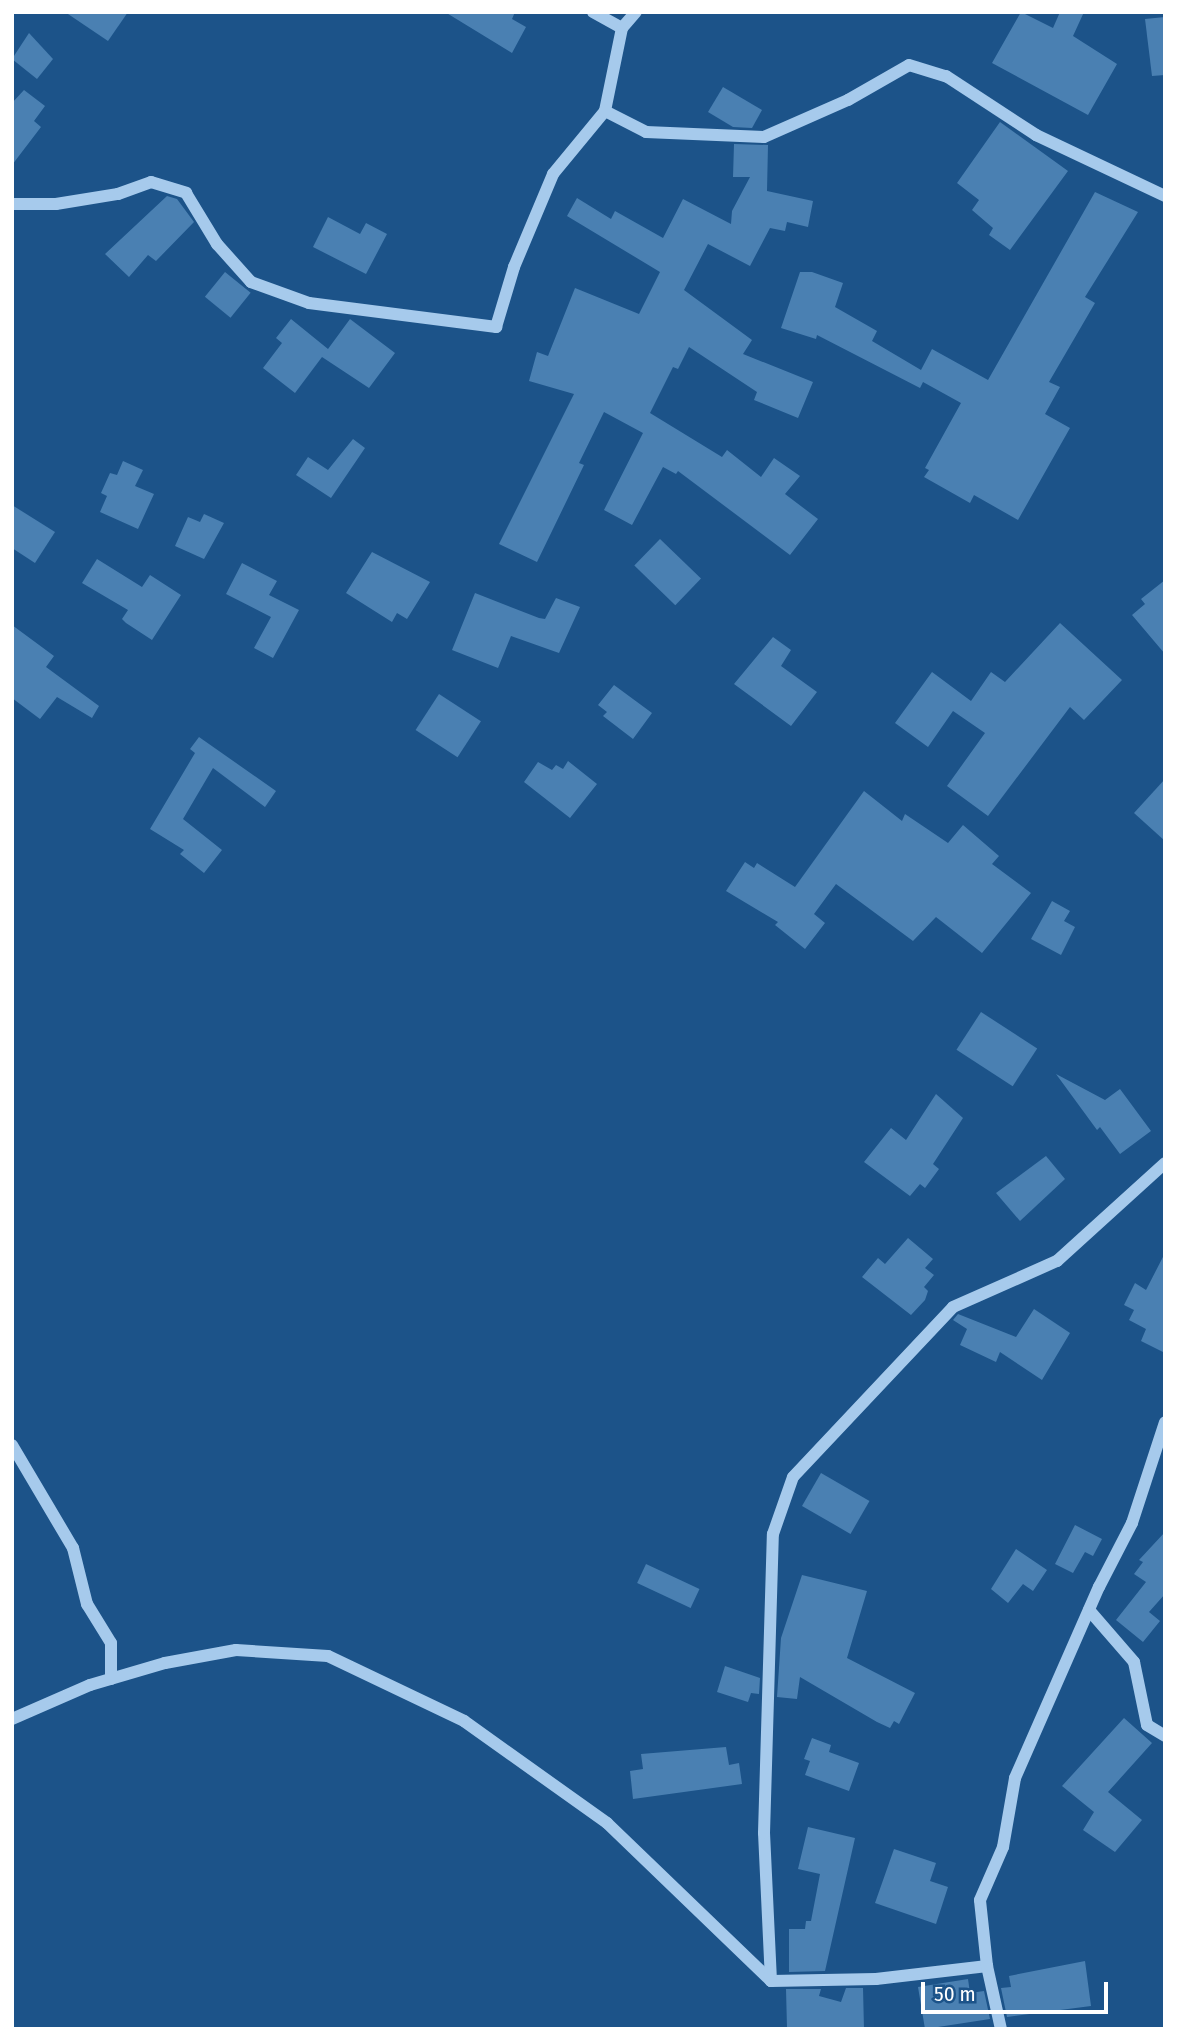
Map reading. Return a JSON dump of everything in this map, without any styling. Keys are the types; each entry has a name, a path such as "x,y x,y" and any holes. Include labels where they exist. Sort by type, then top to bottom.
{"street":[{"path":"593,12 622,28"},
{"path":"12,204 57,204 118,194 151,182 186,193 217,244 251,282 309,303 496,327 514,267 553,174 605,111 622,28 636,12"},
{"path":"605,111 646,132 764,137 848,100 909,65 946,76 1036,135 1165,196"},
{"path":"771,1981 764,1833 773,1534 793,1477 953,1307 1057,1261 1165,1163"},
{"path":"1001,2029 987,1966 980,1900 1003,1847 1015,1778 1089,1610 1132,1524 1165,1422"},
{"path":"12,1445 74,1548 87,1604 111,1643 111,1679"},
{"path":"1089,1610 1134,1662 1147,1725 1165,1736"},
{"path":"12,1719 111,1679 236,1650 328,1656 464,1721 607,1823 771,1981 876,1979 987,1966"}],"building":[{"path":"65,12 128,12 108,41"},
{"path":"445,12 515,12 512,19 526,27 512,53"},
{"path":"1021,12 1053,28 1060,12 1084,12 1073,36 1117,64 1088,115 992,63"},
{"path":"1165,17 1165,75 1152,76 1145,19"},
{"path":"29,33 53,59 37,79 12,59"},
{"path":"723,87 762,110 752,128 733,127 708,112"},
{"path":"24,90 45,106 34,121 41,127 12,165 12,103"},
{"path":"1000,122 1068,171 1010,250 989,235 993,228 972,210 979,200 957,183"},
{"path":"734,144 768,145 767,191 813,201 808,227 787,222 785,231 770,228 750,266 708,244 684,290 752,340 743,354 813,382 798,418 754,400 757,392 689,347 678,369 673,367 650,413 722,457 727,450 761,477 774,458 800,476 785,494 818,519 790,555 678,471 676,474 663,467 632,525 604,510 643,433 604,412 579,463 584,465 537,562 499,544 574,394 529,381 537,352 548,356 575,288 639,314 660,272 567,216 577,198 611,219 615,211 663,238 683,199 731,224 732,211 750,177 733,177"},
{"path":"1095,192 1138,212 1085,297 1095,303 1049,382 1060,387 1045,414 1070,428 1018,520 974,495 970,503 924,477 929,470 925,468 961,403 923,382 920,388 817,335 816,339 781,328 800,272 812,272 843,283 835,307 877,331 872,341 921,370 932,349 988,380"},
{"path":"167,196 177,199 194,222 156,261 148,255 129,277 105,254"},
{"path":"328,217 360,234 366,223 387,234 366,274 313,247"},
{"path":"225,272 251,293 231,318 205,297"},
{"path":"291,319 328,349 350,319 395,353 369,388 322,357 295,393 263,368 282,343 276,338"},
{"path":"353,439 365,448 331,498 296,475 308,457 328,470"},
{"path":"123,461 143,470 135,486 154,494 138,529 100,512 107,496 101,493 110,473 117,475"},
{"path":"12,505 55,532 35,563 12,548"},
{"path":"204,514 224,523 204,559 175,546 188,517 200,522"},
{"path":"660,539 701,579 675,605 634,566"},
{"path":"372,552 430,582 407,619 397,613 392,622 346,593"},
{"path":"97,559 142,587 150,575 181,595 152,640 122,619 128,610 82,583"},
{"path":"242,563 277,581 269,595 299,610 273,658 254,648 271,617 226,594"},
{"path":"1165,580 1165,654 1132,615 1145,604 1141,599"},
{"path":"475,593 545,619 556,598 580,607 559,653 511,636 498,668 452,650"},
{"path":"1060,623 1122,680 1084,720 1070,707 988,816 947,786 985,733 953,711 928,747 895,723 932,672 971,701 991,672 1005,682"},
{"path":"12,625 54,656 46,667 99,706 92,718 57,697 40,719 12,698"},
{"path":"773,637 791,650 781,666 817,692 791,726 734,684"},
{"path":"614,685 652,713 633,739 603,716 607,712 598,705"},
{"path":"439,694 481,721 458,757 416,730"},
{"path":"199,737 276,791 265,807 213,768 183,819 222,850 204,873 180,854 184,850 150,829 195,753 190,749"},
{"path":"568,761 597,784 570,818 524,782 538,762 552,770 556,765 563,769"},
{"path":"1165,779 1165,841 1134,813"},
{"path":"864,791 902,821 905,814 948,843 963,825 999,856 992,864 1031,893 982,953 936,917 913,941 836,884 814,914 825,923 805,949 775,925 778,922 726,891 745,862 754,868 757,863 795,887"},
{"path":"1052,901 1070,911 1064,921 1075,927 1061,955 1031,939"},
{"path":"981,1012 1037,1048 1013,1086 956,1050"},
{"path":"1056,1074 1105,1100 1120,1089 1151,1131 1120,1154 1100,1127 1097,1130"},
{"path":"936,1094 963,1118 933,1164 939,1169 925,1188 920,1184 910,1196 864,1162 891,1128 906,1140"},
{"path":"1046,1156 1065,1179 1020,1221 996,1193"},
{"path":"908,1238 933,1259 925,1268 934,1275 924,1287 928,1291 925,1300 911,1315 862,1277 878,1258 885,1264"},
{"path":"1165,1253 1165,1353 1141,1341 1146,1329 1129,1320 1134,1310 1124,1305 1135,1283 1146,1290"},
{"path":"1034,1309 1070,1333 1042,1380 1000,1352 996,1362 960,1345 967,1329 953,1320 958,1314 1016,1337"},
{"path":"821,1473 869,1501 850,1534 802,1506"},
{"path":"1075,1525 1102,1539 1093,1556 1085,1552 1073,1573 1055,1564"},
{"path":"1165,1532 1165,1594 1149,1612 1160,1621 1143,1642 1116,1620 1146,1582 1134,1574 1143,1562 1139,1560"},
{"path":"1016,1549 1047,1570 1033,1591 1023,1584 1008,1603 991,1589"},
{"path":"646,1564 699,1589 691,1608 637,1583"},
{"path":"802,1575 867,1591 847,1658 915,1693 899,1724 894,1721 890,1728 877,1722 800,1677 797,1699 777,1697 781,1638"},
{"path":"725,1666 760,1678 759,1694 751,1693 748,1702 717,1692"},
{"path":"1124,1718 1152,1743 1108,1792 1142,1820 1115,1852 1083,1830 1094,1812 1062,1786"},
{"path":"812,1738 831,1745 829,1752 859,1763 849,1791 805,1775 810,1761 804,1759"},
{"path":"726,1747 729,1765 739,1763 742,1784 633,1799 630,1771 643,1769 641,1754"},
{"path":"808,1827 855,1838 825,1971 789,1972 789,1929 805,1929 806,1921 811,1921 820,1874 798,1869"},
{"path":"894,1849 936,1863 930,1881 948,1887 936,1924 875,1903"},
{"path":"1085,1961 1091,2006 1007,2017 1001,1988 1011,1987 1009,1976"},
{"path":"968,1979 970,1993 984,1991 990,2019 925,2029 918,1987"},
{"path":"846,1988 863,1988 864,2029 787,2028 786,1989 821,1989 819,1996 841,2002"}]}
